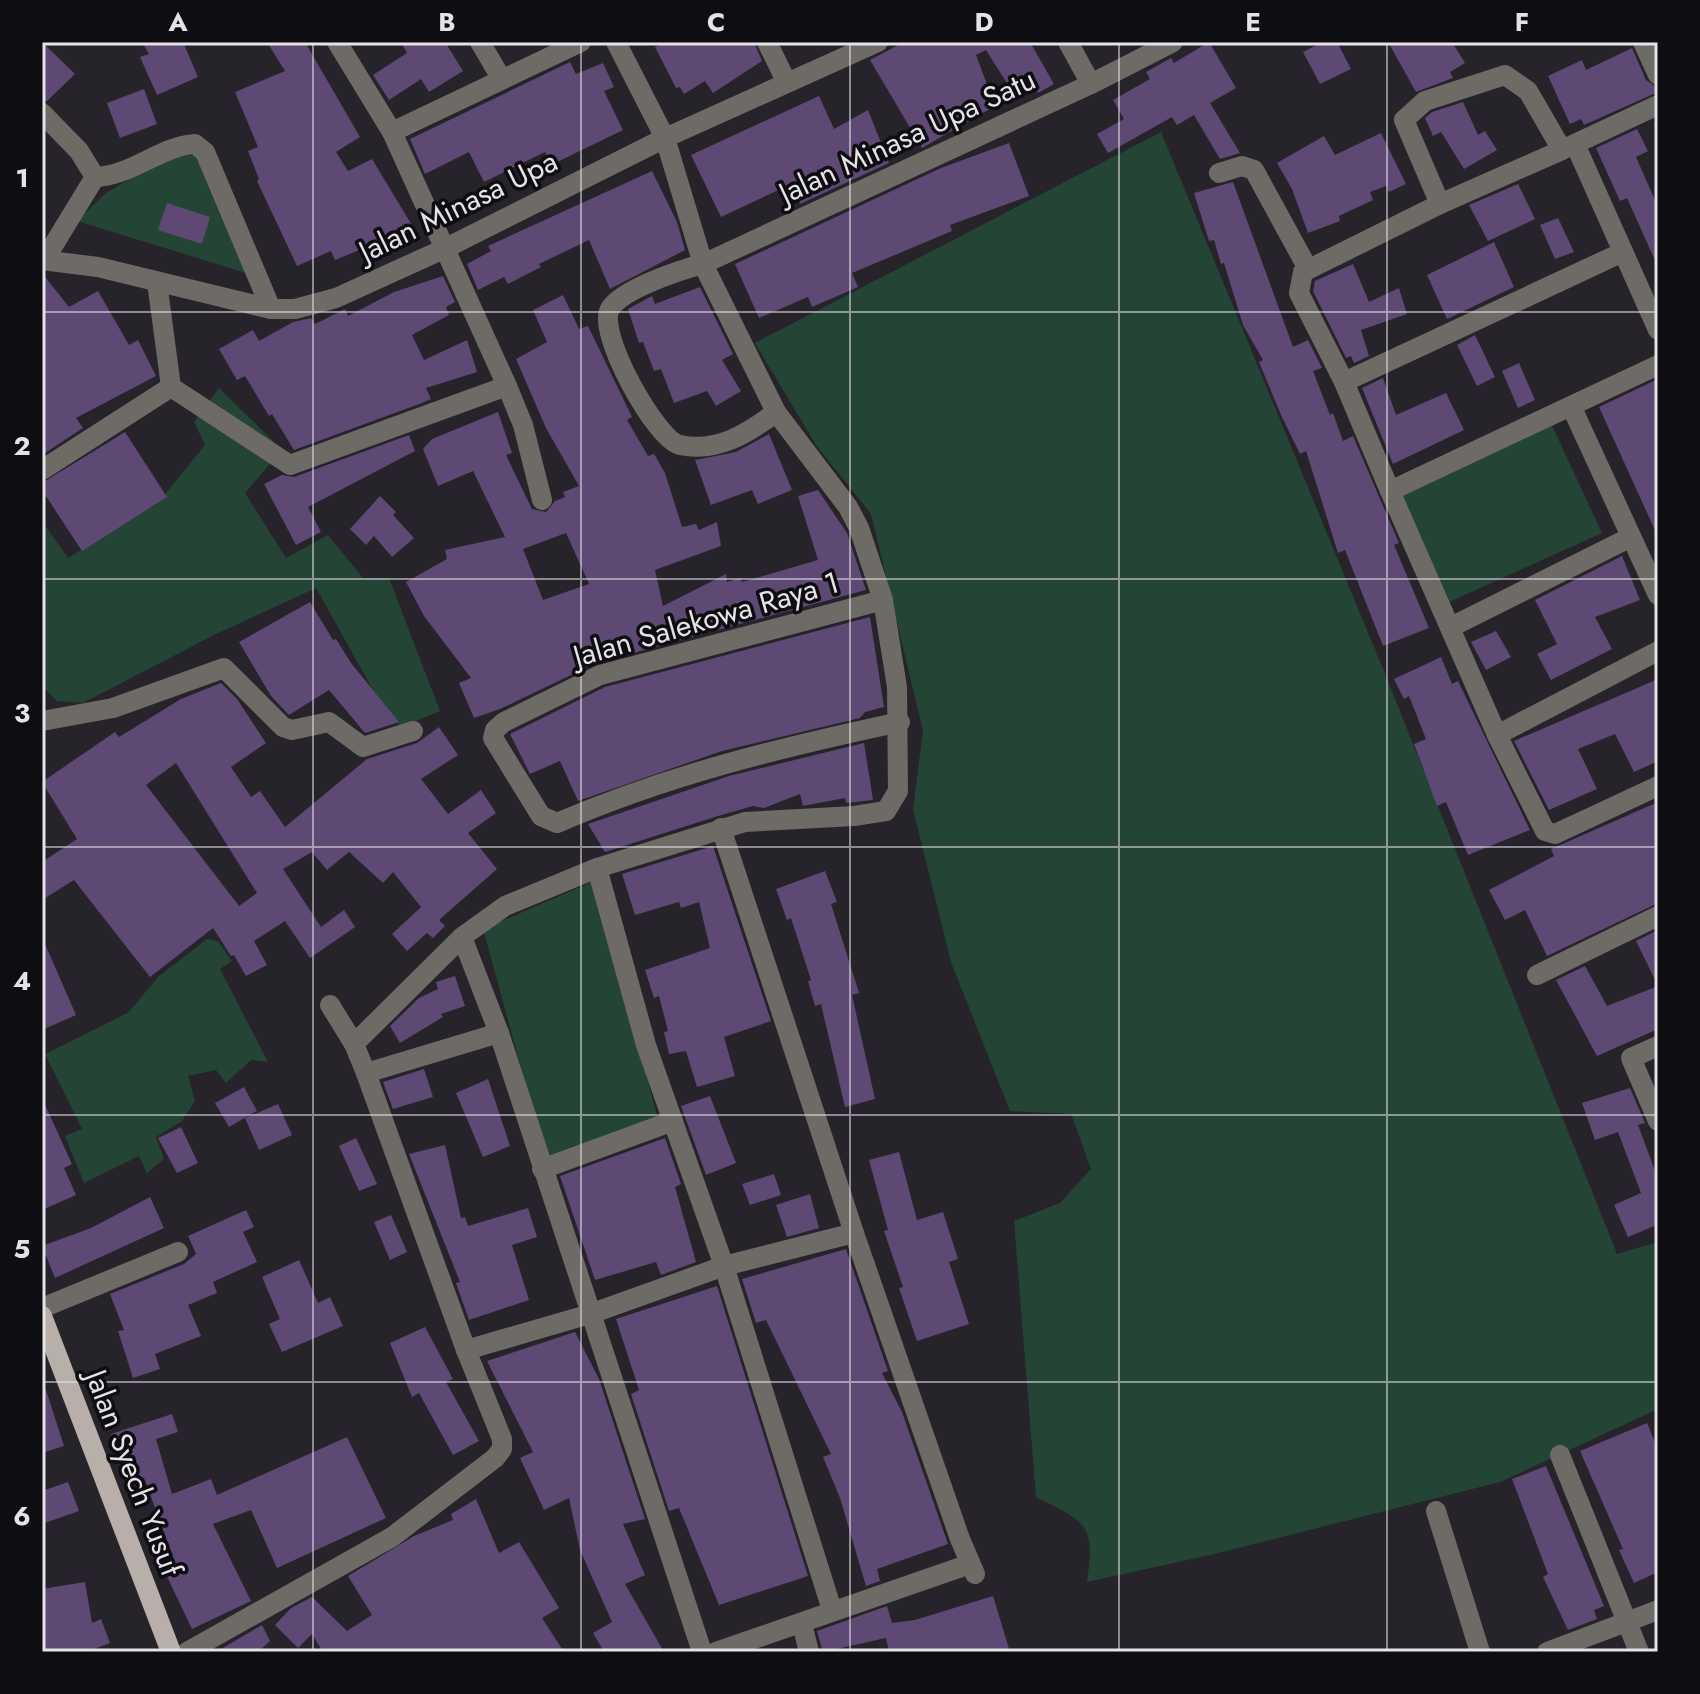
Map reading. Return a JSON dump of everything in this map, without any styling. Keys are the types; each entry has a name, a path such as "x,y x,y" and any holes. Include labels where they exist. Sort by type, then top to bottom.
{"main road":[{"name":"Jalan Syech Yusuf","path":"42,1316 171,1652"}],"street":[{"path":"337,42 392,132 446,248 523,425 542,500"},
{"path":"480,42 501,78"},
{"path":"392,132 581,42"},
{"path":"354,1044 462,937 505,906 597,868 745,822 854,816 886,811 898,791 900,722 883,600 859,528 848,507 776,412 703,264 665,138 616,42"},
{"path":"767,42 786,81"},
{"name":"Jalan Minasa Upa","path":"43,259 271,309 295,309 336,298 446,248 665,138 878,42"},
{"path":"1068,42 1091,84"},
{"name":"Jalan Minasa Upa Satu","path":"776,412 734,440 680,445 668,440 629,380 610,338 606,320 610,309 621,298 660,279 703,264 1091,84 1173,42"},
{"path":"1643,42 1658,75"},
{"path":"1440,204 1404,123 1411,111 1425,101 1505,75 1528,91 1569,147 1623,252 1658,330"},
{"path":"1658,105 1307,267 1300,278 1299,293 1344,382 1497,735 1549,834 1658,786"},
{"path":"42,113 79,151 95,177"},
{"path":"43,259 95,177 128,170 181,145 195,144 205,152 271,309"},
{"path":"1219,173 1242,166 1254,170 1307,267"},
{"path":"1344,382 1623,252"},
{"path":"157,282 171,387 290,465 507,386"},
{"path":"1390,491 1658,365"},
{"path":"42,470 171,387"},
{"path":"1572,408 1658,595"},
{"path":"1451,627 1631,537"},
{"name":"Jalan Salekowa Raya 1","path":"883,600 600,675 504,722 495,730 497,747 541,816 557,823 676,777 756,753 900,722"},
{"path":"1497,735 1658,651"},
{"path":"42,721 113,708 224,668 283,727 292,730 329,722 363,747 413,731"},
{"path":"716,1652 802,1624 832,1610 973,1569 854,1233 721,828"},
{"path":"597,868 646,1045 724,1266 832,1610"},
{"path":"1537,975 1658,916"},
{"path":"462,937 499,1033 702,1652"},
{"path":"187,1652 392,1537 495,1458 502,1449 502,1439 466,1350 366,1073 354,1044 330,1005"},
{"path":"366,1073 499,1033"},
{"path":"1658,1046 1631,1058 1658,1121"},
{"path":"542,1169 673,1121"},
{"path":"466,1350 590,1314 724,1266 854,1233"},
{"path":"42,1308 178,1252"},
{"path":"1560,1455 1639,1652"},
{"path":"1436,1511 1480,1652"},
{"path":"1548,1652 1658,1610"},
{"path":"802,1624 809,1652"}],"green space":[{"path":"1161,132 1379,659 1617,1254 1658,1242 1658,1409 1500,1482 1210,1555 1087,1582 1090,1547 1084,1527 1067,1513 1036,1497 1014,1221 1060,1203 1091,1169 1071,1114 1010,1111 951,962 913,809 923,731 871,514 816,445 755,343"},
{"path":"201,154 246,273 77,221 106,193 164,159"},
{"path":"219,388 274,442 269,465 245,493 286,558 328,535 363,578 389,578 440,711 401,727 373,690 316,588 214,635 83,703 57,701 42,686 42,521 68,558 158,503 205,445 194,422"},
{"path":"1549,419 1602,533 1445,604 1392,490"},
{"path":"594,881 658,1119 547,1162 483,929"},
{"path":"207,939 218,941 232,961 220,969 268,1062 251,1060 226,1083 216,1070 188,1076 195,1101 182,1121 156,1137 164,1159 147,1173 139,1156 84,1183 65,1136 82,1129 45,1054 129,1012 158,977"}],"building":[{"path":"42,42 75,74 47,101 42,100"},
{"path":"142,42 183,42 198,77 157,95 140,57 149,54"},
{"path":"267,42 305,42 360,137 336,152 348,171 372,159 413,227 387,244 384,240 335,260 331,251 297,266 257,181 259,179 248,151 258,147 235,92 285,71"},
{"path":"401,42 445,42 463,71 429,92 421,79 389,100 373,75 407,53"},
{"path":"665,42 754,42 762,61 713,93 705,81 684,94 680,87 676,88 655,47"},
{"path":"904,42 1030,42 1054,84 1038,93 1035,88 1017,99 986,50 976,55 995,106 922,148 870,60"},
{"path":"1209,42 1236,88 1210,103 1240,153 1220,159 1194,115 1177,125 1172,117 1108,153 1097,134 1124,119 1113,100 1150,79 1146,72 1171,58 1174,63"},
{"path":"1323,42 1337,42 1351,69 1320,84 1303,52"},
{"path":"1388,42 1452,42 1465,63 1450,72 1453,78 1416,92"},
{"path":"1632,48 1646,80 1658,88 1658,92 1584,125 1581,119 1570,124 1548,76 1582,60 1586,70"},
{"path":"570,62 576,74 603,63 614,87 604,91 623,130 551,165 545,152 484,182 469,152 425,174 410,139"},
{"path":"144,89 157,124 120,138 107,103"},
{"path":"819,96 834,129 868,110 889,163 800,204 791,184 721,217 691,155"},
{"path":"1463,102 1478,135 1485,131 1497,150 1464,169 1441,132 1433,136 1425,118 1432,112"},
{"path":"1637,129 1648,151 1636,157 1658,207 1658,267 1627,198 1620,201 1596,148"},
{"path":"1381,133 1406,184 1389,192 1386,186 1370,192 1373,200 1339,216 1340,221 1308,233 1292,189 1277,163 1324,136 1335,155"},
{"path":"1009,143 1029,196 950,225 952,231 852,273 858,287 812,307 808,297 759,318 735,264 941,168"},
{"path":"652,171 677,222 685,250 610,289 589,240 539,264 541,267 508,284 504,277 478,290 467,264 491,251 488,246"},
{"path":"1233,182 1293,347 1308,340 1322,368 1313,371 1330,415 1333,413 1343,441 1353,436 1399,543 1394,545 1429,628 1383,646 1345,550 1338,553 1306,451 1300,454 1281,415 1259,362 1263,360 1243,325 1224,263 1221,264 1214,240 1209,241 1194,193"},
{"path":"1518,184 1535,219 1488,241 1469,205"},
{"path":"167,203 210,217 202,244 158,230"},
{"path":"1558,218 1574,252 1555,259 1540,225"},
{"path":"1494,242 1514,287 1447,319 1427,275"},
{"path":"1353,264 1369,302 1399,288 1407,314 1361,330 1369,356 1354,363 1351,356 1346,358 1313,291 1315,281"},
{"path":"42,273 69,307 98,291 129,345 138,340 156,376 76,418 83,428 42,455"},
{"path":"443,276 455,302 446,307 449,315 412,335 424,360 467,340 477,372 426,388 431,399 422,403 294,450 245,376 237,380 219,349 253,330 259,341 293,322 311,318 315,324 345,309 348,316 394,292"},
{"path":"700,287 733,354 722,360 741,391 716,406 707,391 674,403 661,369 654,371 643,342 639,343 628,309 652,296 655,304"},
{"path":"563,295 579,329 588,326 632,417 627,420 648,456 654,454 665,473 682,527 696,524 699,530 717,522 721,546 655,570 663,606 726,574 727,582 740,578 742,582 818,560 798,496 818,490 847,533 866,590 596,663 500,709 474,718 459,683 471,678 424,616 406,582 447,559 445,550 505,537 473,471 438,486 423,449 432,439 498,412 512,453 506,455 532,509 546,512 555,501 565,497 563,492 579,486 546,428 516,359 547,342 533,310","holes":["566,533 589,584 543,600 523,549"]},
{"path":"1475,335 1495,377 1477,386 1457,345"},
{"path":"1519,363 1535,400 1518,408 1502,371"},
{"path":"1383,378 1396,415 1446,393 1464,430 1393,464 1362,388"},
{"path":"1658,379 1658,537 1599,407"},
{"path":"125,432 167,497 82,551 42,490 42,483"},
{"path":"769,434 792,490 758,504 752,490 711,505 695,460 736,452"},
{"path":"409,435 415,451 308,507 321,532 296,545 264,484 282,475 294,477"},
{"path":"380,496 414,538 392,557 374,536 366,545 350,529"},
{"path":"1622,556 1640,600 1595,617 1612,649 1551,680 1537,654 1557,644 1535,600"},
{"path":"310,602 333,640 336,639 351,663 399,722 365,733 329,690 289,715 271,696 239,642"},
{"path":"870,617 884,707 865,712 860,718 722,751 578,801 560,761 530,774 510,734 605,687"},
{"path":"1496,631 1511,657 1486,670 1471,642"},
{"path":"1441,657 1452,684 1458,681 1530,830 1468,855 1446,802 1437,806 1414,744 1426,739 1409,696 1404,699 1394,679"},
{"path":"1658,679 1658,761 1634,772 1615,734 1578,749 1597,789 1549,810 1514,741"},
{"path":"221,683 237,699 266,743 231,767 251,797 260,791 285,827 367,759 417,743 439,727 458,755 421,779 448,814 481,790 496,813 468,833 497,869 439,920 445,926 433,938 427,933 407,951 392,934 421,907 393,872 383,883 349,852 327,870 312,852 283,869 321,927 344,910 355,927 310,958 285,921 254,941 267,965 246,976 213,928 150,977 74,880 42,900 42,862 77,839 42,782 115,732 119,737 181,699","holes":["176,763 257,893 239,906 146,785"]},
{"path":"864,743 873,800 846,803 845,798 803,806 800,794 764,808 753,806 605,852 588,824 729,776"},
{"path":"1658,802 1658,903 1547,956 1525,910 1505,920 1489,890 1554,856 1551,849"},
{"path":"713,846 771,1021 724,1037 735,1076 697,1087 686,1051 669,1054 664,1032 668,1031 659,996 654,998 645,970 710,948 699,902 681,908 679,902 635,915 622,874"},
{"path":"825,871 837,902 831,904 859,993 852,995 875,1099 845,1107 821,1004 815,1006 808,981 811,980 791,918 787,920 776,889"},
{"path":"1658,930 1658,986 1636,941"},
{"path":"42,937 76,1015 42,1030"},
{"path":"1585,966 1607,1006 1658,986 1658,1029 1597,1056 1556,980"},
{"path":"455,976 465,1006 441,1014 443,1017 400,1043 390,1026 419,998 438,989 436,982"},
{"path":"424,1069 433,1097 393,1109 383,1082"},
{"path":"488,1079 510,1146 483,1157 456,1093"},
{"path":"244,1087 257,1111 229,1127 215,1103"},
{"path":"1630,1088 1645,1123 1638,1125 1658,1179 1658,1234 1654,1226 1628,1237 1614,1205 1641,1193 1618,1132 1595,1140 1582,1103"},
{"path":"710,1096 736,1163 706,1175 681,1106"},
{"path":"42,1098 72,1164 64,1168 76,1195 42,1210"},
{"path":"278,1104 292,1135 259,1150 245,1118"},
{"path":"181,1127 198,1163 177,1173 158,1138"},
{"path":"356,1138 377,1184 359,1191 339,1146"},
{"path":"665,1138 681,1184 675,1187 696,1262 661,1275 656,1262 595,1280 560,1176"},
{"path":"445,1145 461,1218 465,1217 468,1226 528,1208 537,1237 512,1245 529,1300 469,1320 456,1283 460,1282 409,1154"},
{"path":"899,1152 917,1220 943,1212 958,1259 949,1262 969,1324 917,1341 899,1288 903,1287 884,1231 888,1230 869,1160"},
{"path":"774,1174 781,1195 750,1205 742,1184"},
{"path":"810,1194 819,1228 787,1237 776,1205"},
{"path":"150,1197 164,1228 55,1278 42,1246 91,1228"},
{"path":"246,1210 254,1227 243,1232 257,1262 213,1282 217,1293 188,1305 201,1336 155,1354 160,1369 133,1378 118,1331 124,1330 110,1294 184,1264 196,1254 188,1236"},
{"path":"391,1215 407,1252 390,1260 374,1222"},
{"path":"846,1249 888,1371 882,1373 902,1412 948,1544 877,1569 880,1581 866,1586 840,1498 823,1457 831,1454 766,1320 756,1323 742,1279"},
{"path":"299,1260 318,1303 330,1297 343,1326 282,1352 269,1324 280,1319 262,1277"},
{"path":"717,1286 808,1576 719,1605 679,1508 669,1511 631,1394 639,1390 616,1319"},
{"path":"425,1327 453,1379 446,1382 479,1441 453,1455 419,1393 412,1397 390,1343"},
{"path":"575,1332 599,1379 645,1519 623,1524 645,1575 625,1584 664,1652 604,1652 593,1633 612,1622 580,1550 569,1498 544,1510 520,1458 533,1452 487,1361"},
{"path":"42,1390 46,1390 64,1446 42,1453"},
{"path":"172,1414 178,1432 156,1439 172,1494 211,1479 217,1495 347,1437 386,1518 277,1568 251,1510 213,1524 251,1601 192,1629 163,1568 175,1562 144,1478 128,1483 111,1434"},
{"path":"1647,1423 1658,1450 1658,1572 1634,1583 1619,1550 1623,1549 1580,1451"},
{"path":"1546,1466 1604,1606 1594,1610 1597,1619 1568,1630 1543,1577 1548,1574 1512,1479"},
{"path":"68,1482 79,1511 42,1524 42,1491"},
{"path":"476,1499 499,1553 519,1542 559,1608 542,1618 564,1652 323,1652 312,1634 298,1648 275,1625 291,1608 312,1597 347,1631 372,1615 348,1576 414,1536 453,1520 451,1514"},
{"path":"85,1582 92,1623 101,1619 110,1643 86,1652 42,1652 42,1589"},
{"path":"993,1596 1010,1652 889,1652 886,1638 823,1652 817,1631 887,1606 892,1623 915,1620"},
{"path":"262,1625 270,1641 258,1652 216,1652"}]}
